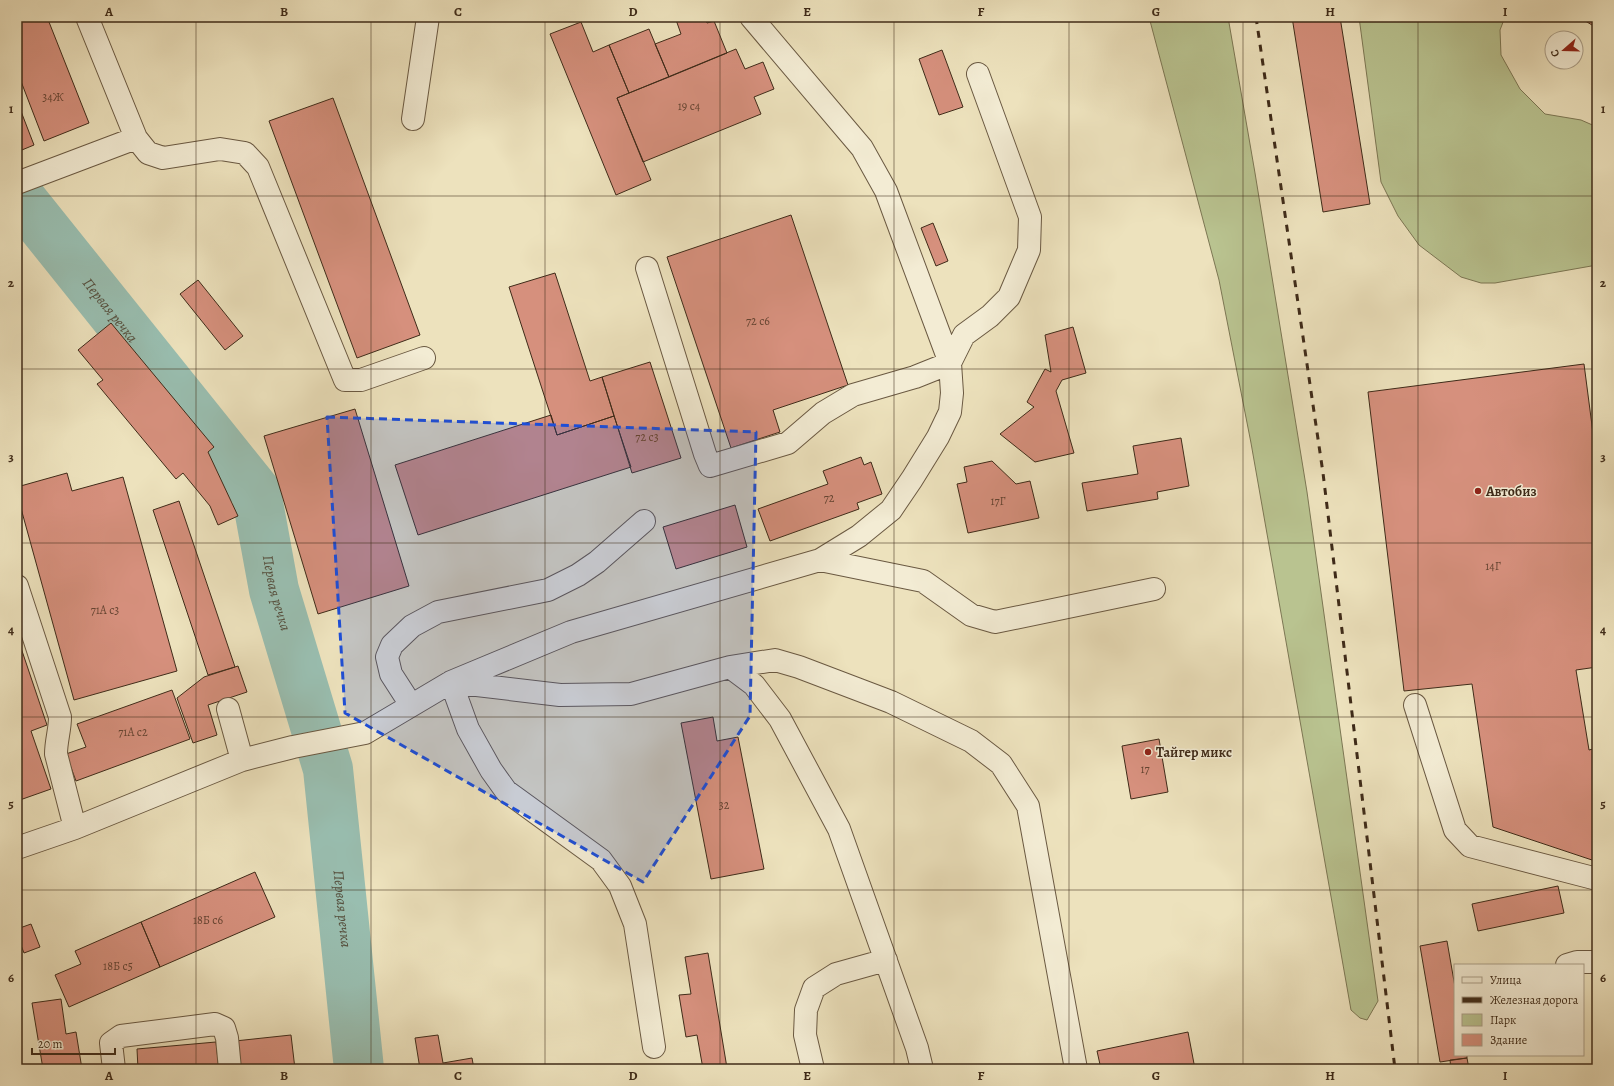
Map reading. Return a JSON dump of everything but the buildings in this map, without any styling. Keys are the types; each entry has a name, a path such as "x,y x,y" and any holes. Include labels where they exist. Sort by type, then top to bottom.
{"lane":[{"path":"87,17 136,138 148,153 163,158 220,149 245,153 258,167 345,380 361,380 424,358"},
{"path":"413,118 428,17"},
{"path":"17,848 75,828 242,760 293,747 365,733 451,682 571,632 820,560 859,536 891,510 938,437 950,412 952,393 950,363 886,191 862,148 751,17"},
{"path":"647,268 710,466 788,443 822,413 853,395 915,377 950,363 964,335 990,316 1009,296 1029,250 1030,217 978,74"},
{"path":"17,183 136,138"},
{"path":"411,705 391,674 387,657 392,645 412,626 438,612 548,590 578,575 597,562 644,521"},
{"path":"820,560 922,581 971,615 995,622 1154,589"},
{"path":"17,586 60,717 60,728 56,742 56,754 75,828"},
{"path":"451,682 560,695 631,694 730,667 775,660 799,667 891,702 970,742 1001,764 1028,806 1076,1069"},
{"path":"730,667 754,685 780,718 839,829 917,1048 922,1069"},
{"path":"451,682 468,729 491,770 506,792 601,860 620,886 635,924 654,1047"},
{"path":"1415,705 1455,830 1470,846 1597,878"},
{"path":"228,710 242,760"},
{"path":"813,1069 805,1035 806,1010 814,988 836,974 886,960"},
{"path":"1570,964 1577,962 1597,962"},
{"path":"114,1069 111,1043 121,1036 215,1024 224,1028 227,1038 230,1069"}],"highlighted area":[{"path":"327,417 756,432 750,716 643,882 345,713"}],"green space":[{"path":"1149,17 1228,17 1307,492 1378,1001 1367,1020 1360,1018 1351,1010 1251,443 1219,280"},
{"path":"1359,17 1505,17 1500,30 1501,55 1520,89 1545,114 1581,120 1597,127 1597,265 1495,283 1481,283 1461,277 1419,245 1398,216 1381,182"}],"waterway":[{"name":"Первая речка","path":"17,194 256,492 274,590 328,769 359,1069"}],"railway":[{"path":"1256,17 1323,473 1395,1069"}],"place":[{"name":"Автобиз","path":"1478,491"},
{"name":"Тайгер микс","path":"1148,752"}]}
